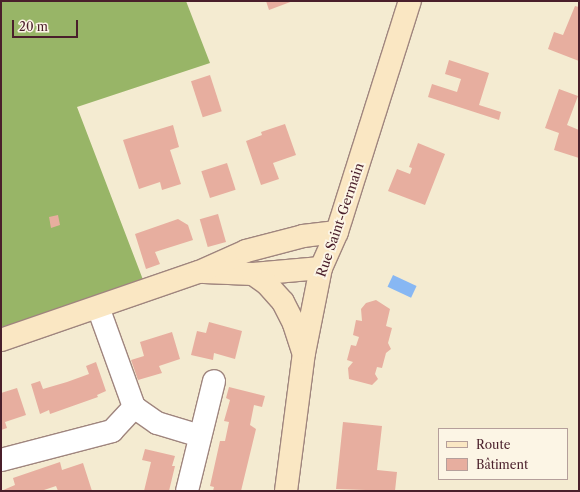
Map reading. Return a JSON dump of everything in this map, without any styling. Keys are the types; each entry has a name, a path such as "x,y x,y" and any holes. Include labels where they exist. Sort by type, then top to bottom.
{"street":[{"name":"Rue Saint-Germain","path":"286,491 304,353 321,268 337,232 410,1"},
{"path":"1,340 199,272 246,251 303,236 337,232"},
{"path":"199,272 253,274 321,268"},
{"path":"253,274 266,283 283,302 294,324 304,353"},
{"path":"98,307 134,407 157,423 200,436"},
{"path":"187,491 214,381"},
{"path":"1,460 112,431 134,407"}],"green space":[{"path":"1,1 186,1 210,63 77,107 145,285 1,327"}],"water":[{"path":"393,275 417,286 411,298 388,287"}],"building":[{"path":"266,1 293,1 269,10"},
{"path":"575,6 579,7 579,61 548,49 554,32 563,35"},
{"path":"449,60 489,73 479,105 501,112 499,120 428,97 432,84 457,92 461,79 445,74"},
{"path":"210,75 222,111 203,117 191,81"},
{"path":"559,89 578,96 567,125 579,130 579,158 554,150 559,133 545,128"},
{"path":"285,124 296,155 273,163 279,179 261,185 246,141 262,135 261,132"},
{"path":"173,125 179,147 170,150 181,184 162,190 160,182 139,189 123,140"},
{"path":"418,143 445,154 425,205 388,191 397,169 410,174 412,168 409,167"},
{"path":"227,163 236,190 210,198 201,171"},
{"path":"218,214 226,242 208,247 200,219"},
{"path":"58,215 60,225 51,228 49,217"},
{"path":"178,219 188,225 193,240 155,252 160,264 146,269 135,234"},
{"path":"376,300 390,309 386,326 392,328 388,343 391,349 386,353 382,368 377,367 375,374 378,379 372,385 349,379 348,368 353,362 347,360 351,345 356,346 359,337 353,335 356,320 362,321 361,309 366,303"},
{"path":"209,322 242,331 235,359 214,353 213,360 191,355 197,331 206,333"},
{"path":"172,332 180,359 159,366 162,373 138,380 131,360 144,356 140,342"},
{"path":"96,362 106,391 97,395 98,397 50,414 49,410 40,414 31,384 40,381 43,389 67,382 89,374 86,366"},
{"path":"229,387 265,396 262,407 254,405 250,425 256,429 241,491 213,491 214,487 210,486 220,441 225,441 229,422 224,421 230,400 226,398"},
{"path":"17,388 26,415 5,422 7,428 1,430 1,393"},
{"path":"343,422 382,426 377,470 397,472 395,491 336,489"},
{"path":"145,449 175,456 172,466 175,466 169,491 144,491 151,462 142,460"},
{"path":"60,462 62,470 83,463 92,491 58,491 56,486 41,491 1,491 15,485 13,478"}]}
